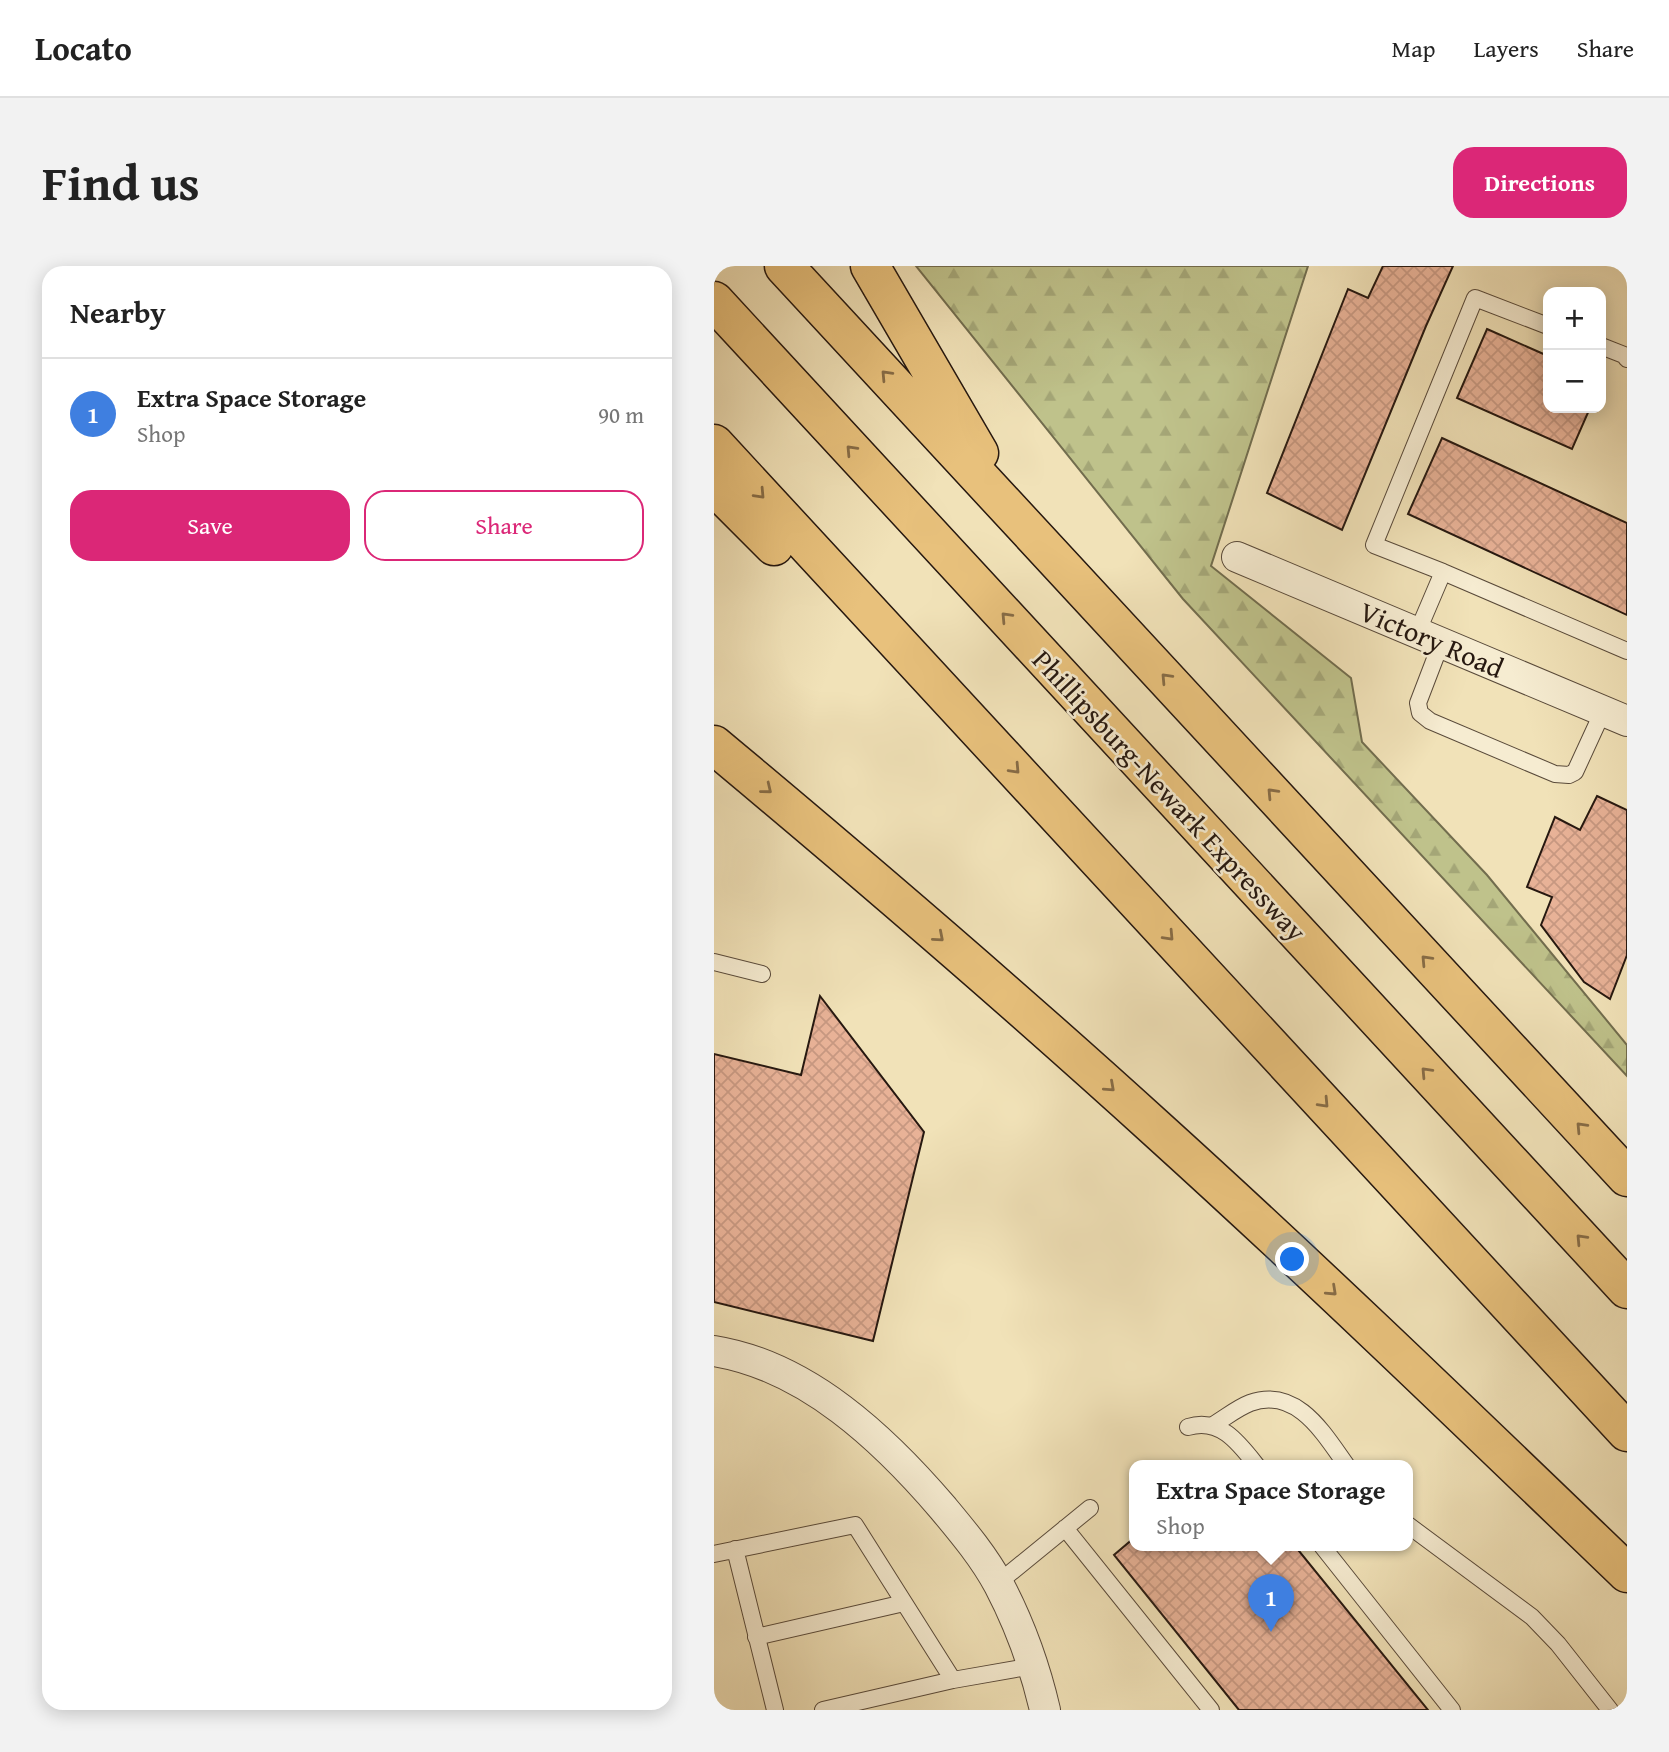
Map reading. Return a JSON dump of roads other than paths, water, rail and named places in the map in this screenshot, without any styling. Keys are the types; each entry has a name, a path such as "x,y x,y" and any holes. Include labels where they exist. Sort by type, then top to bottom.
{"highway":[{"path":"784,266 1627,1177"},
{"path":"870,266 1016,515"},
{"name":"Phillipsburg-Newark Expressway","path":"714,302 1627,1289"},
{"path":"714,444 1627,1432"},
{"path":"714,486 795,567 976,728"},
{"path":"718,749 882,887 1158,1130 1365,1321 1627,1573"}],"street":[{"name":"Victory Road","path":"1237,557 1615,716"},
{"path":"714,1351 731,1354 783,1374 835,1405 881,1442 933,1497 967,1535 998,1583 1023,1635 1045,1710"}],"lane":[{"path":"1543,324 1475,298 1374,545 1627,651"},
{"path":"1606,348 1624,355 1627,359"},
{"path":"1443,572 1418,703 1420,713 1430,721 1555,774 1569,775 1575,772 1615,716"},
{"path":"714,962 762,974"},
{"path":"1213,1425 1252,1402 1284,1400 1296,1405 1308,1416 1342,1460"},
{"path":"1188,1427 1201,1423 1213,1425 1234,1438 1252,1460"},
{"path":"998,1583 1090,1508"},
{"path":"714,1554 855,1525 953,1680"},
{"path":"1065,1528 1211,1710"},
{"path":"1413,1529 1532,1617 1558,1644 1610,1710"},
{"path":"735,1549 775,1710"},
{"path":"1326,1551 1452,1710"},
{"path":"756,1637 904,1604"},
{"path":"822,1710 953,1680 1033,1666"}],"place":[{"name":"Extra Space Storage","path":"1271,1632"}]}
